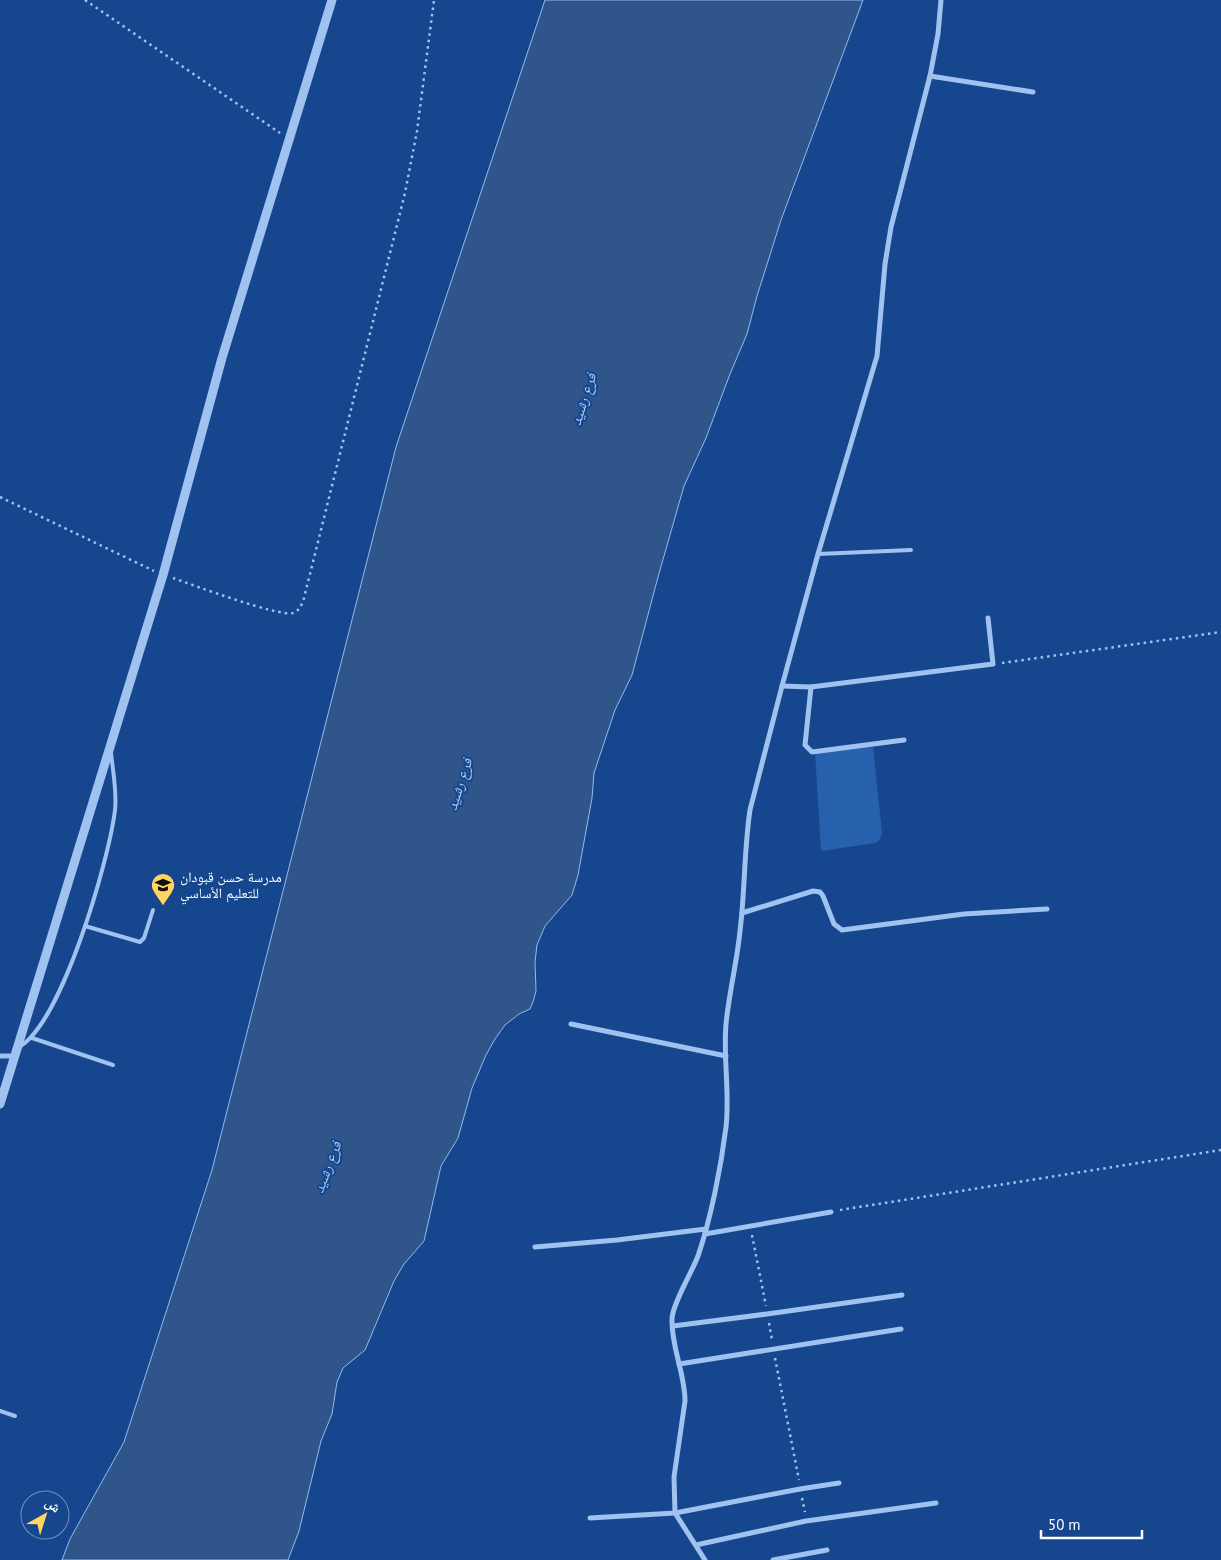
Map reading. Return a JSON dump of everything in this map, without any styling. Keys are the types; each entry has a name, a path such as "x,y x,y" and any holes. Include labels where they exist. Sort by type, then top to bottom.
{"street":[{"path":"0,1104 163,575 222,358 332,0"},
{"path":"705,1560 675,1513 674,1477 685,1401 684,1383 672,1318 674,1308 694,1265 705,1231 722,1155 727,1095 726,1025 742,913 747,829 750,810 818,554 877,356 891,227 930,76 938,34 941,0"},
{"path":"930,76 1034,92"},
{"path":"782,686 811,687 993,664 988,618"},
{"path":"811,687 805,745 808,750 812,752 904,740"},
{"path":"742,913 813,890 820,892 823,896 834,924 842,930 964,914 1047,909"},
{"path":"571,1024 726,1056"},
{"path":"0,1056 16,1052"},
{"path":"536,1247 705,1231 830,1212"},
{"path":"673,1326 902,1295"},
{"path":"680,1364 900,1329"},
{"path":"590,1518 675,1513 800,1489 839,1484"},
{"path":"696,1545 806,1521 936,1503"},
{"path":"773,1560 827,1550"}],"lane":[{"path":"818,554 911,550"},
{"path":"16,1052 32,1038 57,998 85,926 105,858 115,810 115,782 110,748"},
{"path":"85,926 140,942 144,938 152,910"},
{"path":"32,1038 113,1065"},
{"path":"0,1411 15,1416"}],"path":[{"path":"85,0 290,139"},
{"path":"0,497 163,575 270,610 288,614 294,613 299,609 303,602 405,193 417,130 434,0"},
{"path":"993,664 1221,632"},
{"path":"830,1212 1221,1150"},
{"path":"750,1225 806,1521"}],"shaded area":[{"path":"873,746 882,833 880,839 876,843 821,851 815,753"}],"water":[{"name":"فرع رشيد","path":"545,0 863,0 781,220 747,334 706,438 684,486 632,675 615,710 594,773 592,798 578,875 572,895 545,926 537,945 535,962 536,991 533,1002 530,1009 519,1014 505,1025 486,1055 472,1088 458,1138 441,1166 424,1241 404,1264 394,1281 365,1350 343,1368 337,1382 332,1414 321,1441 299,1531 288,1560 62,1560 70,1539 124,1442 212,1170 396,447"}],"place":[{"name":"مدرسة حسن قبودان للتعليم الأساسي","path":"163,906"}]}
